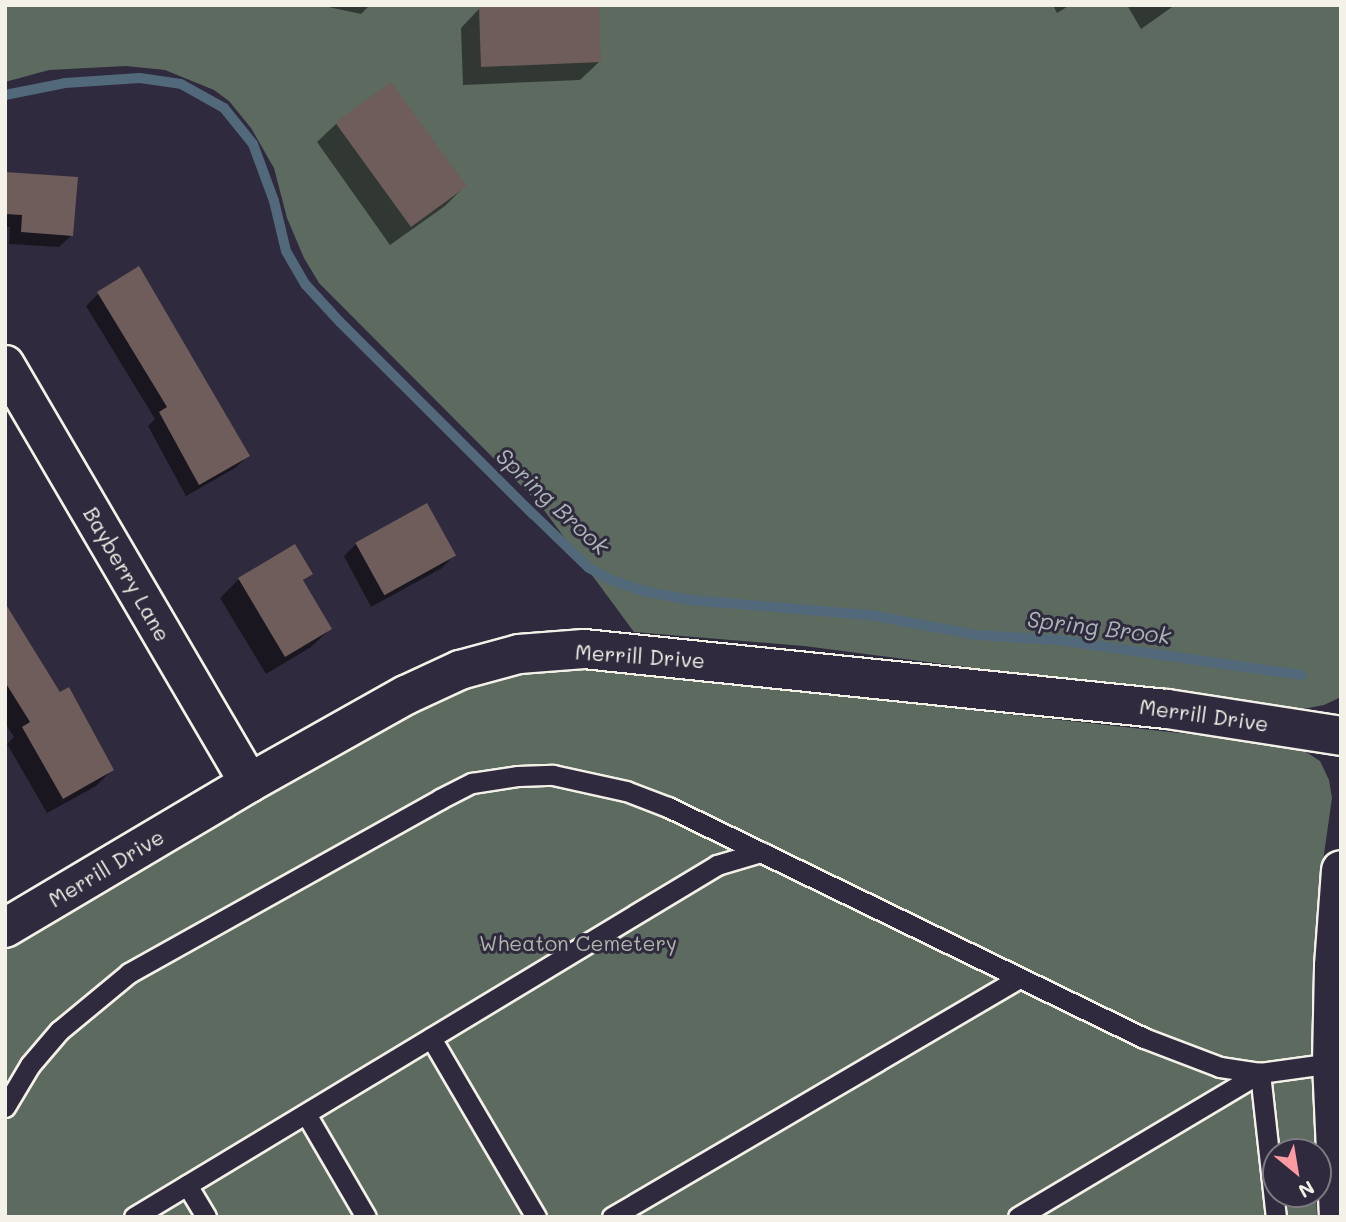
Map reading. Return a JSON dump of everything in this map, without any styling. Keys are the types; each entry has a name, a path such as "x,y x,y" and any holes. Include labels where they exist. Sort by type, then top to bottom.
{"street":[{"name":"Bayberry Lane","path":"5,365 249,783"},
{"name":"Merrill Drive","path":"5,928 249,783 406,695 460,670 519,654 584,649 1167,709 1341,736"},
{"path":"1339,1217 1332,1063 1334,966 1341,870"}],"lane":[{"path":"5,1107 30,1065 59,1031 130,973 472,783 553,775 626,791 668,807 1144,1038 1220,1067 1259,1073 1332,1063"},
{"path":"134,1217 717,865 761,852"},
{"path":"612,1217 1018,978"},
{"path":"431,1038 536,1217"},
{"path":"1018,1217 1259,1073"},
{"path":"1259,1073 1276,1217"},
{"path":"306,1114 366,1217"},
{"path":"187,1185 206,1217"}],"green space":[{"path":"5,5 1341,5 1341,697 1324,705 1298,710 804,646 634,632 541,506 319,283 304,258 287,218 274,168 251,128 229,101 214,90 165,70 126,66 49,70 5,82"},
{"name":"Wheaton Cemetery","path":"581,667 1269,743 1306,752 1320,761 1329,780 1332,798 1321,875 1312,980 1316,1138 1262,1138 1262,1208 1317,1208 1317,1217 5,1217 5,947 302,771 392,721 477,683 548,668"}],"building":[{"path":"599,5 601,62 481,67 479,7"},
{"path":"391,82 467,186 411,227 335,123"},
{"path":"5,172 78,177 73,236 21,232 22,215 5,214"},
{"path":"139,266 250,456 199,485 159,412 167,407 97,292"},
{"path":"427,503 456,555 384,595 355,543"},
{"path":"295,544 313,574 303,580 332,629 285,657 238,578"},
{"path":"5,603 60,692 69,687 114,770 63,799 22,727 30,722 5,682"}],"waterway":[{"name":"Spring Brook","path":"5,95 65,83 140,78 181,84 224,108 253,144 274,201 286,251 306,285 533,514 589,568 609,579 643,591 690,600 870,615 977,635 1058,640 1302,675"}]}
